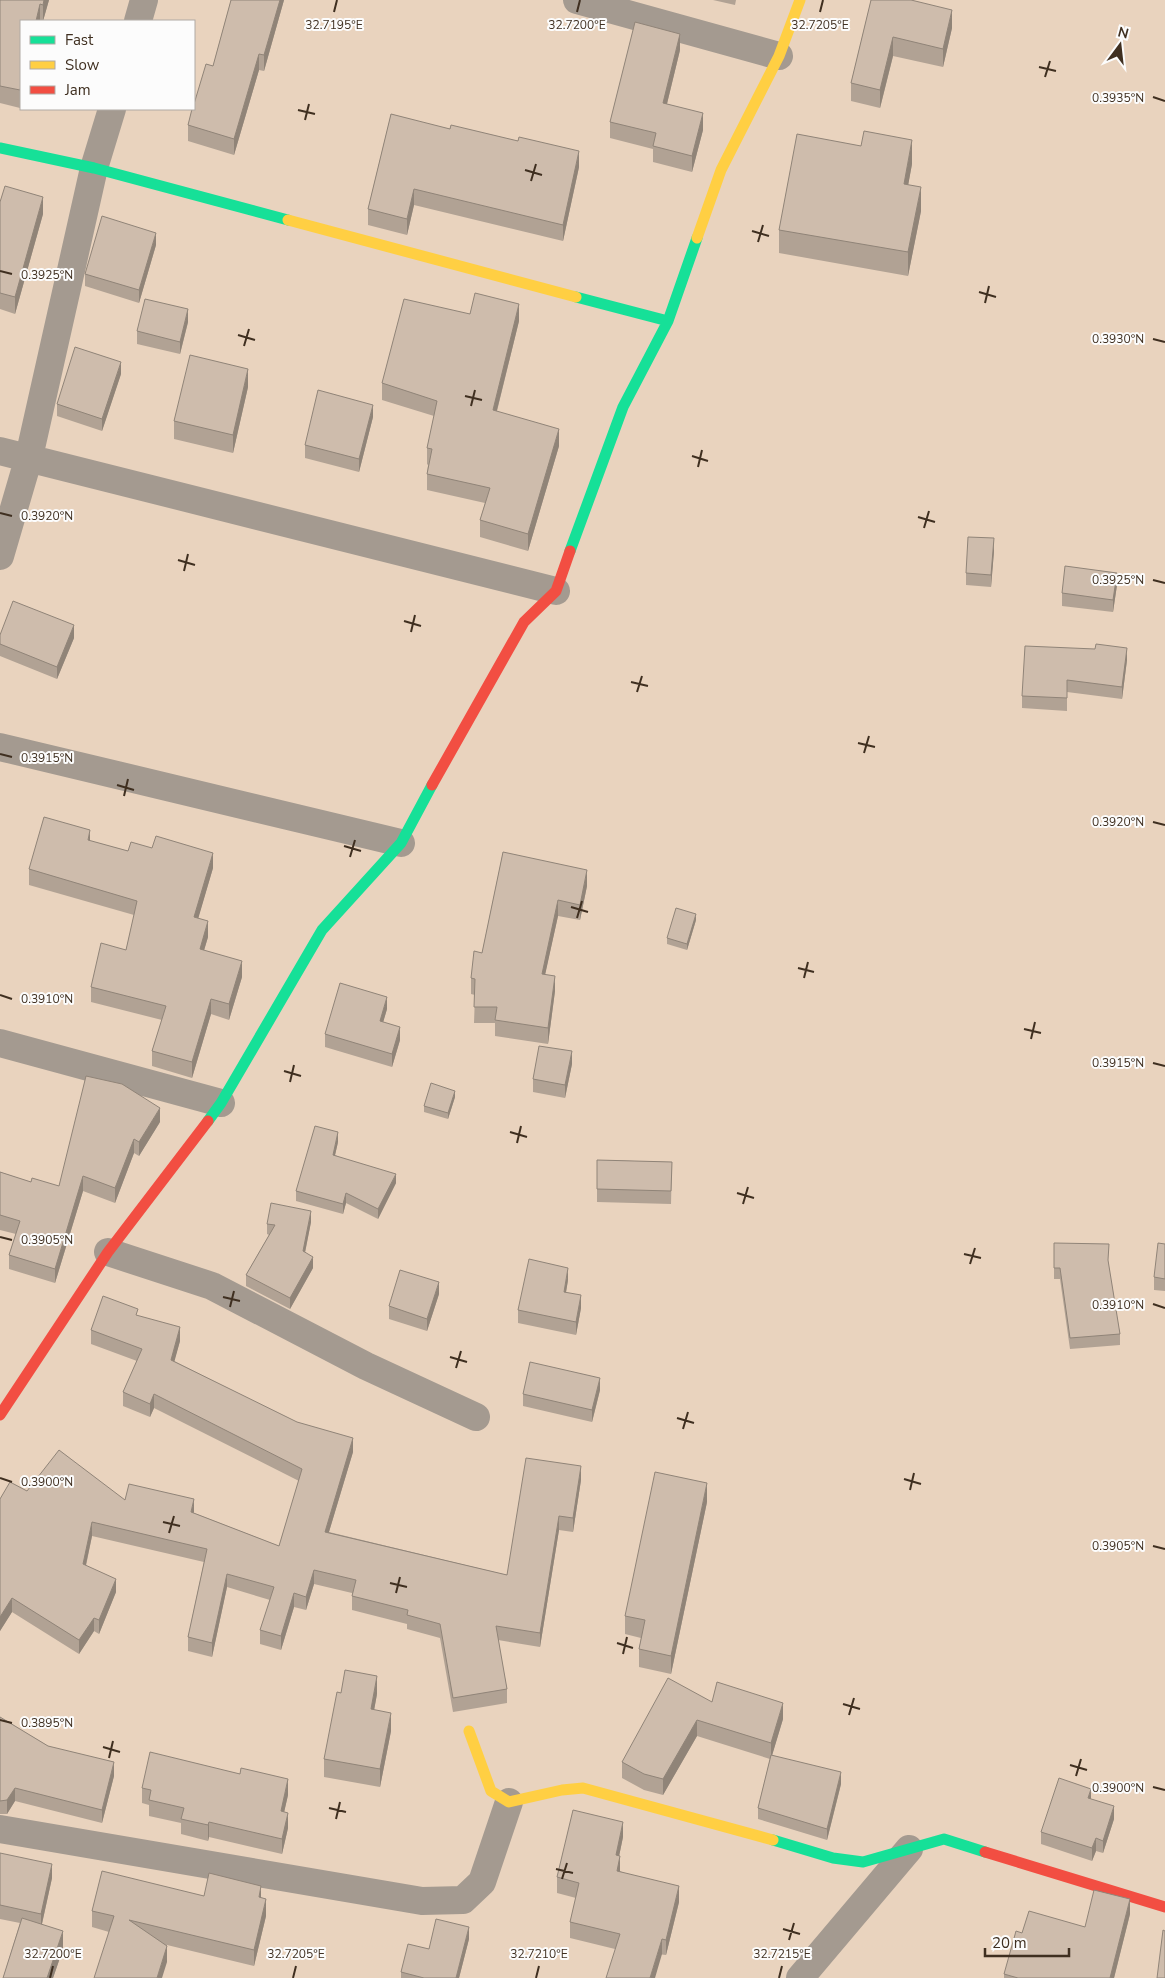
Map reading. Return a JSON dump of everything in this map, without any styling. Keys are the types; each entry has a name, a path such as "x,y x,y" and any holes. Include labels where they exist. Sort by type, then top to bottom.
{"street":[{"path":"138,20 144,0"},
{"path":"577,0 779,56"},
{"path":"0,1414 108,1252 221,1103 322,930 400,844 479,699 524,622 556,591 623,407 668,321 721,170 779,56 800,0"},
{"path":"0,556 29,457 94,168 112,110"},
{"path":"0,148 94,168 668,321"},
{"path":"0,451 556,591"},
{"path":"0,747 400,844"},
{"path":"0,1043 221,1103"},
{"path":"108,1252 212,1286 366,1366 476,1417"},
{"path":"469,1731 491,1791 509,1802 562,1790 583,1788 639,1805 723,1824 782,1844 833,1858 863,1862 944,1839 1165,1907"},
{"path":"0,1829 422,1901 463,1900 482,1882 509,1802"},
{"path":"800,1978 909,1849"}],"building":[{"path":"0,0 44,0 43,5 40,4 36,20 20,20 20,90 0,86"},
{"path":"231,0 280,0 264,55 259,54 234,139 188,125 192,110 195,110 195,101 206,64 213,66"},
{"path":"871,0 911,0 952,10 943,49 893,37 880,90 851,83"},
{"path":"635,22 680,34 663,103 703,113 692,156 653,146 656,133 610,122"},
{"path":"391,114 450,129 451,125 518,141 519,137 579,151 563,225 414,189 407,219 368,209"},
{"path":"864,131 912,140 904,184 921,187 908,252 779,230 797,134 861,146"},
{"path":"5,186 43,197 15,297 0,293 0,202"},
{"path":"102,216 156,233 139,290 85,274"},
{"path":"475,293 519,304 493,410 559,429 528,534 480,520 490,488 427,474 432,449 427,448 437,401 382,383 404,299 470,314"},
{"path":"145,299 188,309 180,342 137,331"},
{"path":"75,347 121,362 102,419 57,404"},
{"path":"190,355 248,369 233,435 174,421"},
{"path":"318,390 373,405 359,459 305,445"},
{"path":"968,537 994,538 991,575 966,573"},
{"path":"1065,566 1117,573 1113,600 1062,593"},
{"path":"13,601 74,625 57,667 0,644 0,635"},
{"path":"1096,644 1127,648 1122,687 1067,680 1067,698 1022,696 1025,646 1095,649"},
{"path":"44,817 90,830 88,840 128,851 131,842 152,848 156,836 213,853 194,917 208,921 200,949 242,961 229,1004 211,999 192,1062 152,1051 166,1006 91,987 101,943 126,950 137,901 29,869"},
{"path":"503,852 587,870 580,905 558,900 542,974 555,976 548,1028 495,1020 497,1007 474,1007 475,979 471,978 474,951 482,953"},
{"path":"676,908 696,914 687,944 667,938"},
{"path":"340,983 387,997 380,1021 400,1027 392,1054 325,1034"},
{"path":"539,1046 572,1051 565,1085 533,1079"},
{"path":"86,1076 122,1084 160,1108 139,1142 134,1139 115,1188 83,1176 55,1269 9,1255 20,1221 0,1215 0,1172 31,1182 32,1178 59,1186"},
{"path":"431,1083 455,1091 448,1113 424,1106"},
{"path":"315,1126 338,1132 333,1155 396,1174 378,1209 346,1193 343,1204 296,1191"},
{"path":"597,1160 672,1162 671,1191 597,1189"},
{"path":"271,1203 311,1211 303,1251 313,1257 290,1298 246,1275 275,1225 267,1224"},
{"path":"1054,1243 1109,1244 1108,1260 1120,1334 1070,1338 1060,1268 1054,1268"},
{"path":"1158,1243 1165,1244 1165,1279 1154,1277"},
{"path":"529,1259 568,1268 564,1292 581,1295 576,1322 518,1310"},
{"path":"400,1270 439,1282 427,1319 389,1306"},
{"path":"103,1296 138,1309 136,1315 180,1327 171,1360 297,1422 353,1438 325,1532 507,1575 526,1458 581,1466 573,1518 559,1516 540,1633 496,1626 507,1689 453,1698 440,1624 407,1615 408,1610 352,1596 356,1580 314,1570 306,1597 294,1593 281,1636 260,1630 274,1587 227,1574 212,1643 188,1637 207,1549 92,1522 83,1564 116,1579 99,1620 94,1618 79,1640 12,1598 0,1617 0,1499 10,1482 27,1491 59,1450 125,1500 129,1484 194,1499 191,1512 279,1546 302,1469 154,1394 150,1404 123,1392 142,1349 91,1330"},
{"path":"530,1362 600,1378 592,1410 523,1394"},
{"path":"655,1472 707,1483 671,1656 639,1649 645,1620 625,1616"},
{"path":"345,1670 377,1676 371,1709 391,1713 380,1769 324,1759 337,1692 341,1693"},
{"path":"668,1678 712,1702 717,1682 783,1703 771,1743 697,1720 663,1779 644,1774 622,1762"},
{"path":"0,1717 48,1746 114,1762 102,1810 15,1788 7,1800 0,1801"},
{"path":"150,1752 240,1774 241,1768 288,1779 281,1811 288,1813 282,1839 209,1822 208,1825 181,1819 184,1808 149,1800 151,1790 142,1788"},
{"path":"771,1755 841,1772 827,1829 758,1808"},
{"path":"1059,1778 1091,1789 1088,1798 1114,1806 1103,1841 1096,1838 1092,1848 1041,1832"},
{"path":"573,1810 623,1822 616,1855 620,1856 617,1871 679,1886 666,1940 662,1939 650,1978 606,1978 620,1934 570,1922 579,1883 557,1877"},
{"path":"0,1853 52,1864 41,1914 0,1905"},
{"path":"102,1871 204,1896 209,1873 261,1886 259,1897 266,1899 254,1950 129,1920 167,1946 157,1978 94,1978 114,1916 92,1911"},
{"path":"1094,1890 1130,1899 1110,1978 1018,1978 1004,1974 1016,1931 1022,1933 1029,1911 1085,1927"},
{"path":"22,1918 63,1931 47,1978 3,1978"},
{"path":"436,1919 469,1927 456,1978 424,1978 401,1972 408,1944 429,1949"},
{"path":"1163,1930 1165,1931 1165,1978 1157,1978"}],"traffic: fast":[{"path":"0,148 94,168 288,220"},
{"path":"570,551 623,407 668,321 697,238"},
{"path":"576,297 668,321"},
{"path":"208,1121 221,1103 322,930 401,843 432,785"},
{"path":"773,1840 833,1858 863,1862 944,1839 985,1852"}],"traffic: slow":[{"path":"697,238 721,170 779,56 800,0"},
{"path":"288,220 576,297"},
{"path":"469,1731 491,1791 509,1802 562,1790 583,1788 773,1840"}],"traffic: jam":[{"path":"432,785 524,622 556,591 570,551"},
{"path":"0,1415 108,1252 208,1121"},
{"path":"985,1852 1165,1907"}]}
